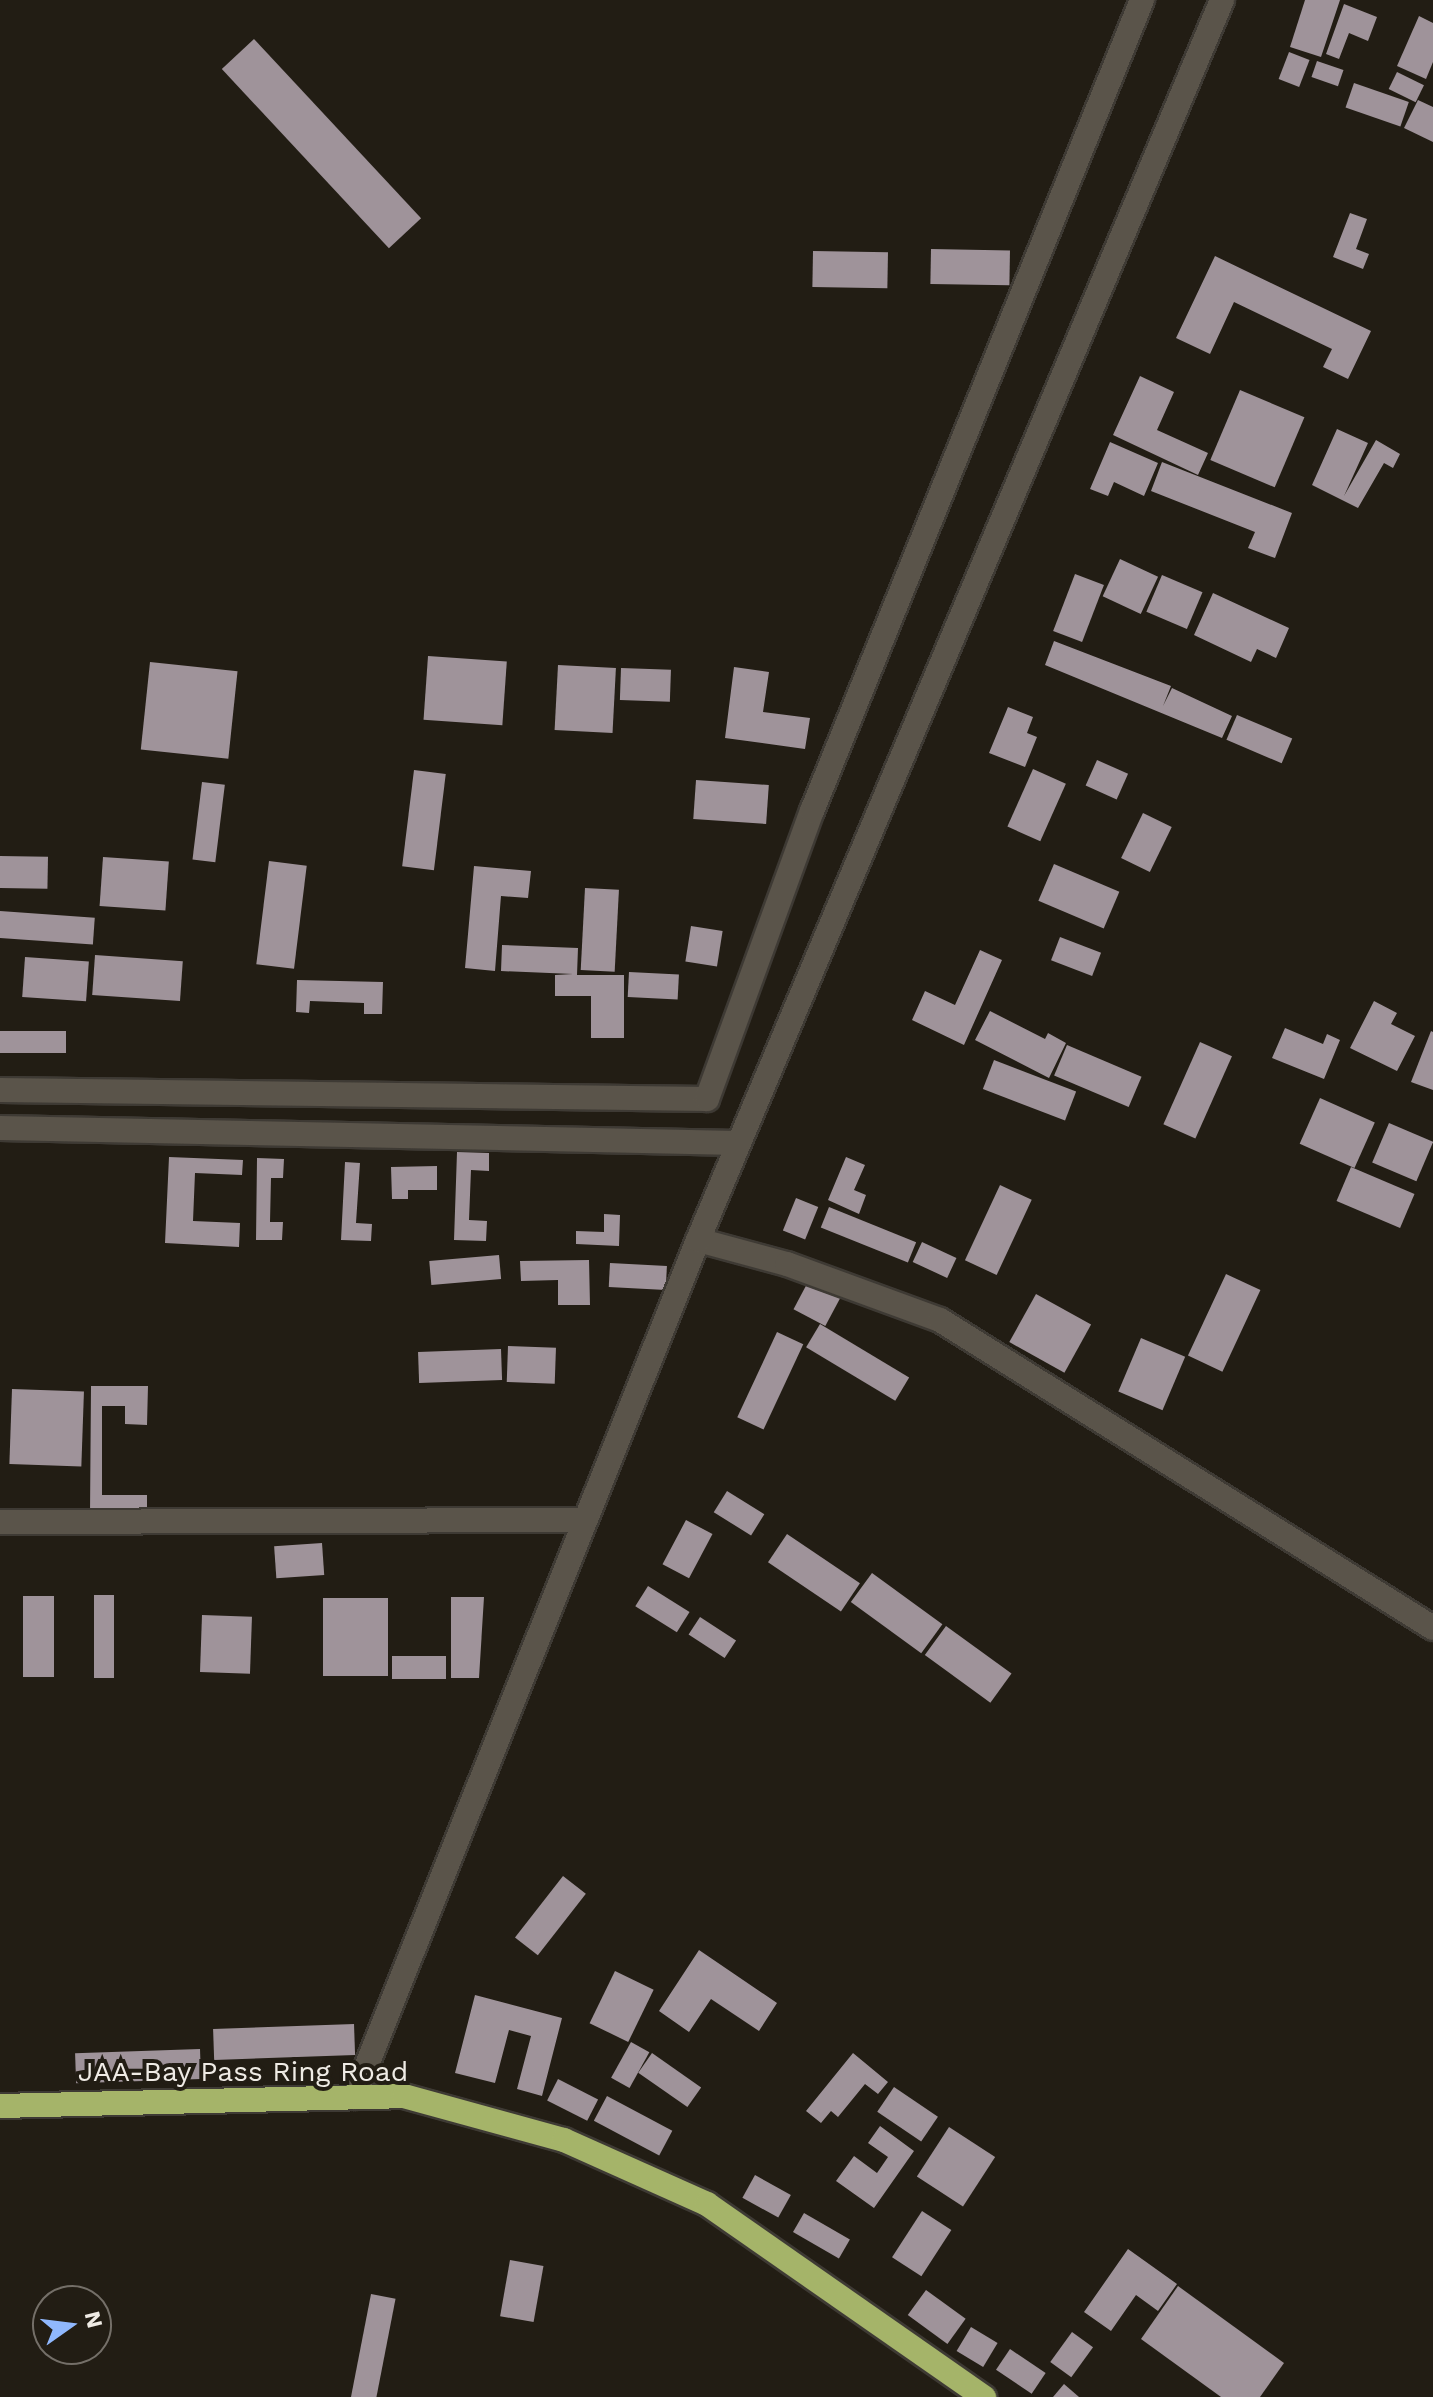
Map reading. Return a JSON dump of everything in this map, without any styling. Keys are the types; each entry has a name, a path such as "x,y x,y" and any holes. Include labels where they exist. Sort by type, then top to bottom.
{"highway":[{"name":"JAA-Bay Pass Ring Road","path":"0,2106 404,2096 564,2140 707,2204 959,2389 984,2397"}],"street":[{"path":"0,1090 707,1099 812,811 1142,0"},
{"path":"354,2097 583,1520 738,1143 1222,0"},
{"path":"0,1128 738,1143"},
{"path":"698,1240 787,1264 940,1320 1433,1628"},
{"path":"0,1522 583,1520"}],"building":[{"path":"1305,0 1340,0 1321,57 1290,47"},
{"path":"1344,4 1377,17 1368,41 1349,33 1339,59 1326,54"},
{"path":"1419,16 1433,23 1433,62 1426,79 1397,66"},
{"path":"254,39 421,218 389,248 222,69"},
{"path":"1289,52 1310,60 1299,87 1279,79"},
{"path":"1317,61 1343,70 1338,86 1311,77"},
{"path":"1397,72 1424,85 1416,102 1389,89"},
{"path":"1354,83 1409,102 1400,126 1346,108"},
{"path":"1418,100 1433,107 1433,142 1404,128"},
{"path":"1350,213 1367,219 1356,249 1369,254 1363,269 1333,257"},
{"path":"931,249 1010,250 1009,285 930,284"},
{"path":"813,251 888,252 887,288 812,287"},
{"path":"1215,256 1371,331 1348,379 1323,367 1332,349 1234,302 1210,354 1176,338"},
{"path":"1140,376 1174,392 1157,430 1208,453 1198,475 1113,435"},
{"path":"1240,390 1304,417 1275,487 1210,460"},
{"path":"1337,429 1368,443 1344,496 1376,440 1400,454 1393,468 1384,463 1358,508 1312,485"},
{"path":"1110,442 1158,463 1144,496 1114,482 1108,496 1090,489"},
{"path":"1162,462 1292,513 1275,558 1248,548 1255,532 1151,491"},
{"path":"1120,559 1158,577 1141,614 1103,596"},
{"path":"1075,574 1104,585 1082,642 1053,631"},
{"path":"1162,575 1203,592 1187,629 1146,612"},
{"path":"1213,593 1289,628 1276,658 1257,649 1251,662 1194,635"},
{"path":"1054,641 1171,686 1163,706 1172,688 1232,716 1222,738 1045,665"},
{"path":"428,656 507,662 502,725 424,720"},
{"path":"150,662 238,671 228,759 141,750"},
{"path":"558,665 616,668 613,733 555,730"},
{"path":"734,667 769,672 763,712 810,718 805,749 725,738"},
{"path":"621,668 671,670 670,702 620,700"},
{"path":"1008,707 1033,717 1027,733 1037,737 1025,767 989,753"},
{"path":"1237,715 1292,738 1282,763 1226,740"},
{"path":"1097,760 1128,774 1117,799 1086,786"},
{"path":"1033,769 1066,784 1040,841 1007,827"},
{"path":"414,770 446,774 434,870 402,866"},
{"path":"696,780 769,785 766,824 693,819"},
{"path":"202,782 225,785 215,862 192,859"},
{"path":"1143,813 1172,827 1150,872 1121,858"},
{"path":"0,856 48,857 47,889 0,888"},
{"path":"103,857 169,862 165,910 100,906"},
{"path":"269,861 307,866 294,969 256,964"},
{"path":"1054,864 1119,892 1104,929 1038,901"},
{"path":"474,866 531,871 528,898 501,896 495,971 465,968"},
{"path":"585,888 619,890 615,972 581,970"},
{"path":"0,911 95,918 93,945 0,938"},
{"path":"691,926 723,931 717,967 685,962"},
{"path":"1060,937 1101,953 1092,976 1051,960"},
{"path":"502,945 578,948 577,975 624,975 624,1038 591,1038 591,996 555,996 555,975 573,974 501,971"},
{"path":"980,950 1002,960 964,1045 912,1020 925,991 955,1005"},
{"path":"95,955 183,961 180,1001 92,995"},
{"path":"25,957 89,961 86,1001 22,997"},
{"path":"629,972 679,975 678,1000 628,997"},
{"path":"297,980 383,982 382,1014 364,1014 364,1003 310,1001 309,1013 296,1012"},
{"path":"1374,1001 1397,1013 1391,1024 1415,1036 1397,1071 1350,1048"},
{"path":"990,1011 1045,1039 1048,1033 1066,1043 1049,1078 975,1040"},
{"path":"1285,1028 1323,1044 1327,1034 1340,1040 1324,1079 1272,1058"},
{"path":"0,1031 66,1031 66,1053 0,1053"},
{"path":"1433,1032 1433,1090 1411,1082"},
{"path":"1200,1042 1232,1056 1195,1138 1163,1124"},
{"path":"1067,1045 1142,1077 1129,1107 1054,1075"},
{"path":"994,1060 1076,1092 1065,1120 983,1089"},
{"path":"1320,1098 1375,1122 1354,1168 1300,1144"},
{"path":"1389,1123 1433,1142 1416,1181 1372,1163"},
{"path":"457,1152 489,1153 489,1171 471,1170 469,1220 487,1221 486,1241 454,1240"},
{"path":"169,1157 243,1160 242,1175 195,1173 193,1221 240,1223 239,1247 165,1243"},
{"path":"846,1157 865,1165 854,1190 866,1195 859,1214 828,1200"},
{"path":"257,1158 284,1159 283,1178 271,1178 270,1222 283,1222 282,1240 256,1240"},
{"path":"345,1162 360,1163 356,1223 372,1224 371,1241 341,1240"},
{"path":"437,1166 437,1190 408,1190 408,1199 392,1199 391,1167"},
{"path":"1351,1167 1415,1194 1400,1228 1337,1201"},
{"path":"1000,1185 1032,1200 997,1275 965,1260"},
{"path":"796,1198 818,1207 805,1239 783,1230"},
{"path":"829,1207 916,1242 908,1263 821,1227"},
{"path":"604,1214 620,1215 619,1246 576,1244 576,1231 604,1232"},
{"path":"922,1242 956,1258 947,1278 913,1262"},
{"path":"499,1255 501,1279 431,1285 429,1261"},
{"path":"589,1260 590,1305 558,1305 558,1280 521,1281 520,1261"},
{"path":"610,1263 667,1266 666,1290 609,1287"},
{"path":"1226,1274 1260,1290 1222,1372 1188,1356"},
{"path":"809,1280 841,1297 825,1326 794,1309"},
{"path":"1036,1294 1091,1325 1064,1373 1009,1342"},
{"path":"820,1324 909,1378 895,1401 806,1347"},
{"path":"777,1332 803,1344 764,1429 737,1417"},
{"path":"1141,1338 1185,1357 1163,1410 1118,1391"},
{"path":"508,1346 556,1348 555,1384 507,1382"},
{"path":"501,1349 502,1380 419,1383 418,1352"},
{"path":"91,1386 148,1386 147,1425 125,1424 125,1406 102,1406 102,1495 147,1495 147,1514 90,1514"},
{"path":"12,1389 84,1392 81,1466 9,1464"},
{"path":"727,1491 764,1514 751,1536 714,1512"},
{"path":"686,1520 712,1534 689,1578 663,1564"},
{"path":"787,1534 860,1583 841,1611 768,1562"},
{"path":"322,1543 324,1575 276,1578 274,1546"},
{"path":"872,1573 942,1624 921,1653 851,1602"},
{"path":"648,1586 690,1612 677,1632 635,1606"},
{"path":"94,1595 114,1595 114,1678 94,1678"},
{"path":"23,1596 54,1596 54,1677 23,1677"},
{"path":"451,1597 484,1597 479,1678 451,1678"},
{"path":"323,1598 388,1598 388,1676 323,1676"},
{"path":"202,1615 252,1617 250,1674 200,1672"},
{"path":"700,1617 736,1640 725,1658 689,1635"},
{"path":"946,1626 1012,1674 990,1703 925,1655"},
{"path":"392,1656 446,1656 446,1679 392,1679"},
{"path":"563,1876 586,1894 538,1955 515,1937"},
{"path":"699,1950 777,2003 759,2031 711,1999 689,2032 659,2011"},
{"path":"615,1971 654,1990 628,2042 590,2023"},
{"path":"475,1995 562,2018 542,2096 517,2089 531,2036 509,2030 495,2083 455,2073"},
{"path":"354,2024 355,2055 214,2060 213,2029"},
{"path":"631,2042 649,2052 629,2088 611,2078"},
{"path":"200,2049 201,2079 76,2083 75,2053"},
{"path":"652,2053 701,2087 687,2107 638,2073"},
{"path":"853,2053 888,2082 878,2094 865,2084 838,2117 831,2111 821,2123 806,2111"},
{"path":"558,2079 598,2099 587,2121 547,2100"},
{"path":"894,2087 938,2117 921,2142 877,2112"},
{"path":"607,2096 672,2131 659,2155 594,2121"},
{"path":"880,2126 914,2151 874,2208 836,2181 854,2156 877,2173 888,2157 868,2143"},
{"path":"949,2127 995,2157 963,2206 917,2176"},
{"path":"755,2175 791,2195 778,2218 742,2198"},
{"path":"922,2211 951,2230 921,2276 892,2257"},
{"path":"804,2213 850,2240 839,2259 793,2232"},
{"path":"1128,2249 1177,2284 1158,2311 1136,2295 1111,2331 1084,2312"},
{"path":"510,2260 543,2266 534,2322 500,2316"},
{"path":"1178,2286 1284,2363 1260,2397 1221,2397 1141,2339"},
{"path":"926,2290 966,2319 947,2344 908,2315"},
{"path":"371,2294 396,2299 376,2397 351,2397"},
{"path":"971,2327 998,2343 983,2367 957,2351"},
{"path":"1072,2332 1093,2347 1071,2377 1050,2362"},
{"path":"1010,2349 1046,2373 1032,2394 996,2370"},
{"path":"1064,2384 1079,2397 1053,2397"}]}
